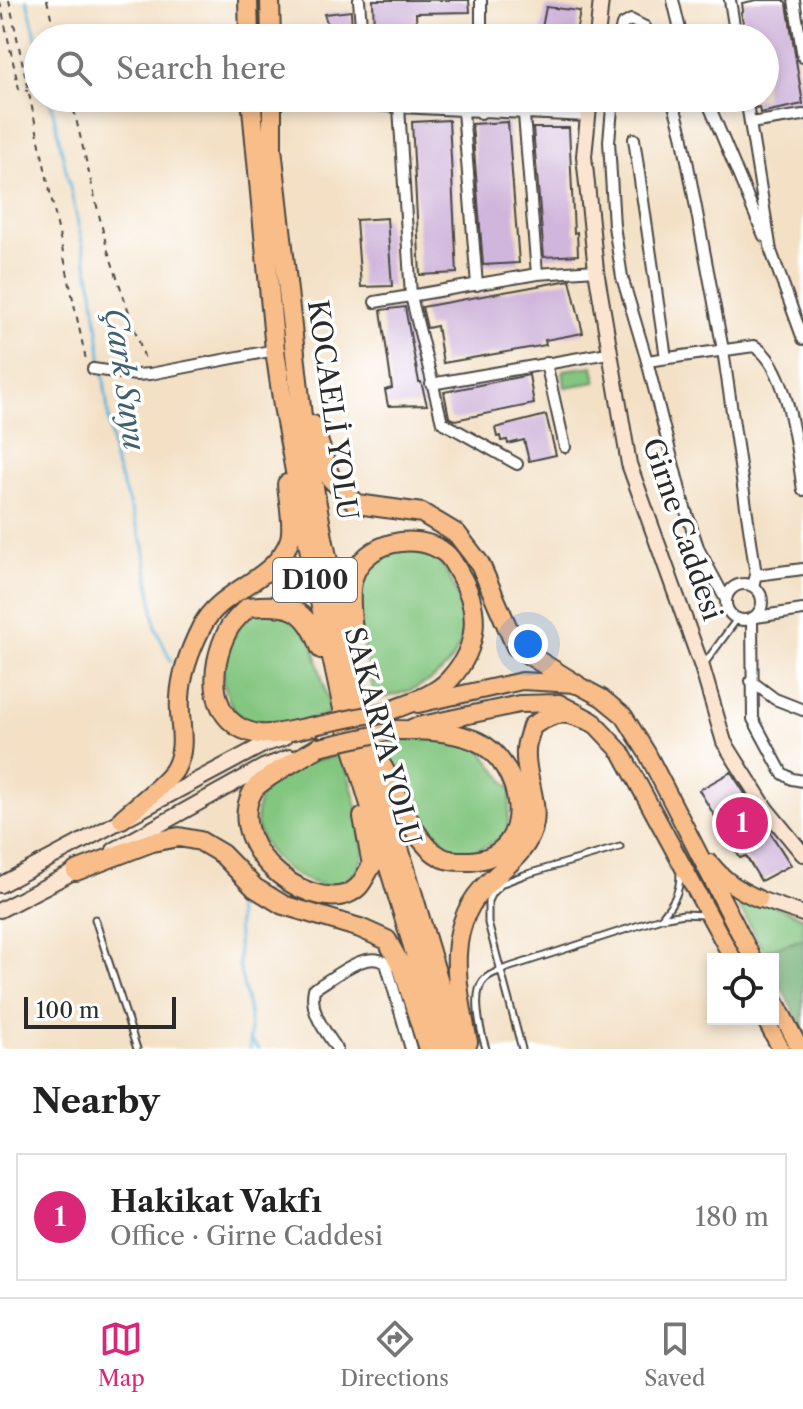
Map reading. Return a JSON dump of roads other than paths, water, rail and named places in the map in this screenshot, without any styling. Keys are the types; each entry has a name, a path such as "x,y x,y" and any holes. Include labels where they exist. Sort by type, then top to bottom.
{"highway":[{"path":"248,0 249,24"},
{"path":"270,0 271,24"},
{"name":"SAKARYA YOLU","path":"252,112 275,350 313,569 347,728 444,1049"},
{"name":"KOCAELİ YOLU","path":"272,112 272,148 303,425 323,538 367,741 459,1049"},
{"path":"286,265 315,434 331,479 357,504 422,513 457,534 480,564 516,647 576,684"},
{"path":"122,819 174,771 184,745 180,697 188,659 201,625 219,603 279,559 291,537 283,406"},
{"path":"359,703 351,611 353,577 370,554 393,542 423,541 447,554 465,584 474,605 473,636 465,657 449,681 430,695 391,710"},
{"path":"314,726 263,734 243,730 221,712 214,686 217,659 229,628 248,607 274,604 297,609 313,628 347,728 372,865 359,887 339,897 315,896 277,872 257,852 248,833 245,810 255,788 319,747"},
{"path":"470,1049 456,981 457,945 468,906 486,884 511,862 535,824 525,751 532,726 548,716 567,712 594,723"},
{"path":"367,741 394,785 413,827 441,857 459,862 496,853 511,839 517,820 517,794 502,759 476,741 440,730 396,730"},
{"path":"76,871 152,842 179,837 200,841 222,854 255,888 283,905 360,928 387,940 403,969 428,1049"}],"main road":[{"path":"314,726 522,681 576,684 602,698 624,716 647,753 750,953"},
{"path":"319,747 519,704 559,703 594,723 621,752 730,953"},
{"path":"690,840 720,876 736,889 759,899"},
{"path":"779,1009 800,1049"},
{"path":"768,1025 781,1049"}],"street":[{"path":"359,0 361,24"},
{"path":"481,0 481,24"},
{"path":"598,24 601,0"},
{"path":"673,0 679,24"},
{"path":"730,0 734,24"},
{"path":"794,0 803,57"},
{"path":"399,112 411,296 442,422 517,464"},
{"path":"463,112 477,285"},
{"path":"472,112 587,116"},
{"name":"Girne Caddesi","path":"588,112 584,156 596,270 629,464 702,667 724,742 766,809 803,854"},
{"path":"612,112 609,142 614,226 622,277 699,550 726,600 729,612 737,619 803,610"},
{"path":"676,112 723,350 754,581 762,598 762,609 754,618 752,709 757,729 782,773 803,781"},
{"path":"712,112 771,251 803,339"},
{"path":"748,112 771,251"},
{"path":"524,115 537,274"},
{"path":"750,123 803,115"},
{"path":"634,139 666,358"},
{"path":"375,302 537,274 596,270"},
{"path":"647,361 754,346 762,350 781,385 791,421 803,490"},
{"path":"93,369 150,374 275,350"},
{"path":"431,384 608,353"},
{"path":"546,363 565,447"},
{"path":"726,600 736,586 803,569"},
{"path":"751,681 775,699 803,710"},
{"path":"0,885 263,745 314,726"},
{"path":"0,910 263,767 319,747"},
{"path":"759,899 803,914"},
{"path":"337,1049 315,1015 311,1001 314,989 368,958 379,958 386,963 411,1049"}],"lane":[{"path":"702,667 737,619"},
{"path":"522,1049 488,923 488,901 503,883 620,847"},
{"path":"661,918 680,889 677,853"},
{"path":"486,1049 478,1005 483,979 501,970 661,918 699,913 713,921"},
{"path":"95,919 137,1049"}],"waterway":[{"name":"Çark Suyu","path":"27,0 33,24"},
{"name":"Çark Suyu","path":"53,112 93,291 114,460 144,547 156,629 171,661"},
{"name":"Çark Suyu","path":"230,875 237,914 239,966 250,1016 250,1049"},
{"name":"Çark Suyu","path":"249,1039 259,1049"}],"place":[{"name":"Hakikat Vakfı","path":"742,823"}]}
